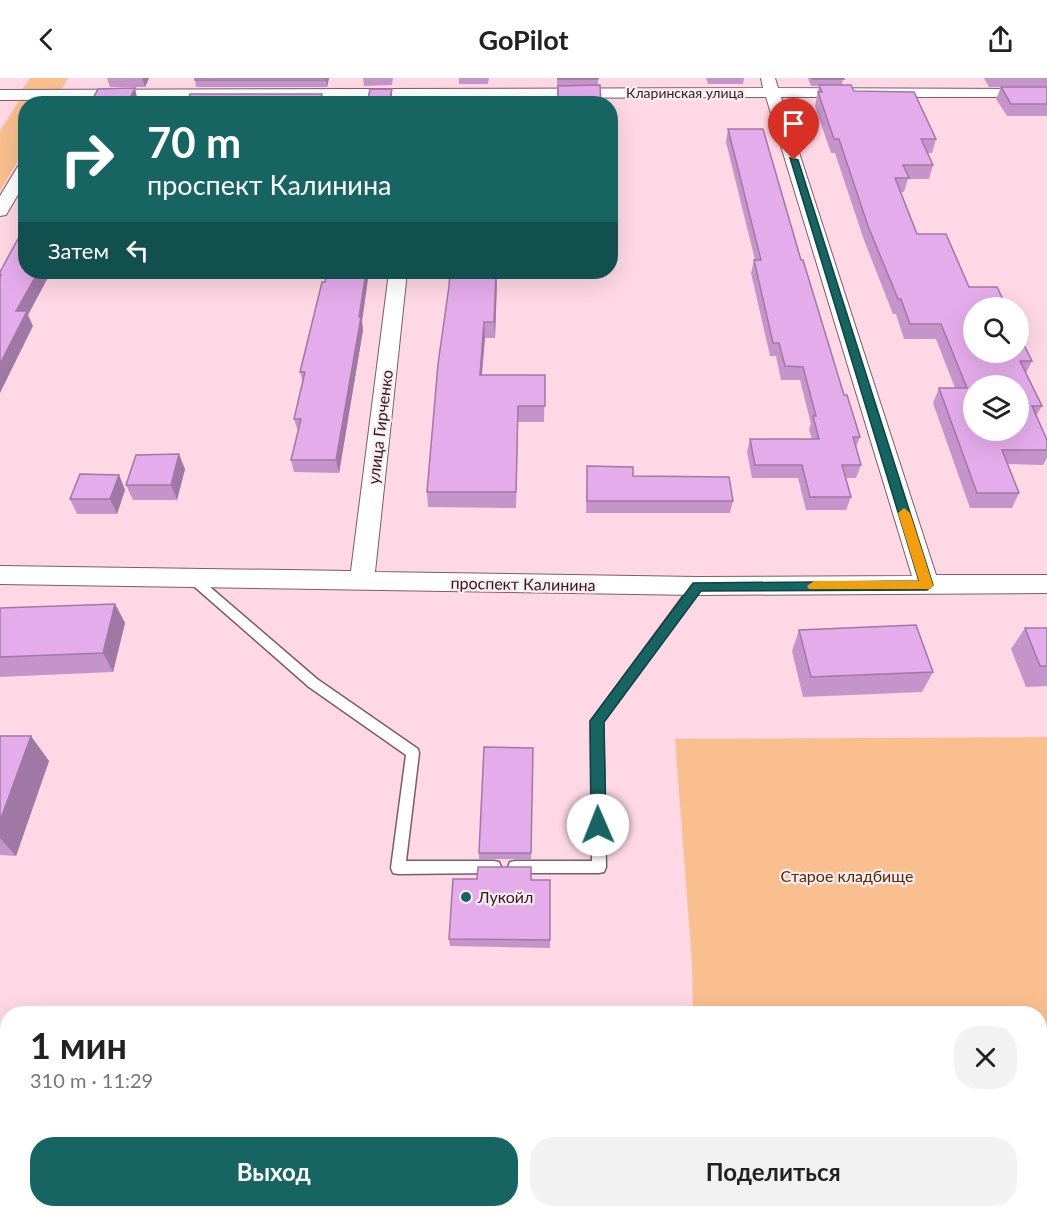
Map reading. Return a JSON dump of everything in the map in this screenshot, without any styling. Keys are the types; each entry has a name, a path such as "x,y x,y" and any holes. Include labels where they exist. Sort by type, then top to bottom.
{"street":[{"path":"3,99 19,78"},
{"path":"66,96 76,78"},
{"path":"770,86 927,585"},
{"name":"Кларинская улица","path":"197,96 770,86 1047,93"},
{"path":"0,211 18,180"},
{"name":"улица Гирченко","path":"362,582 397,279"},
{"name":"проспект Калинина","path":"0,575 697,586 1047,584"}],"lane":[{"path":"192,578 314,682 413,753 398,868 599,867 597,721 697,586"}],"green space":[{"path":"30,78 68,78 61,90 21,91"},
{"path":"18,103 18,161 0,191 0,131"},
{"name":"Старое кладбище","path":"1047,737 1047,1006 693,1006 692,962 675,739"}],"building":[{"path":"195,78 326,78 326,80 195,80"},
{"path":"598,78 598,79 558,79"},
{"path":"843,78 844,79 813,79"},
{"path":"600,85 601,96 558,96 558,86"},
{"path":"819,85 851,85 854,91 914,92 936,139 921,139 933,165 903,165 909,178 895,178 917,234 946,234 969,287 997,287 1002,297 963,297 963,363 1021,363 1027,375 963,375 963,378 941,324 910,324 868,226 839,139 834,139 818,92 822,92"},
{"path":"1001,87 1047,87 1047,104 1011,104"},
{"path":"135,88 131,96 94,96 98,89"},
{"path":"370,89 392,89 391,96 369,96"},
{"path":"190,94 322,94 322,96 189,96"},
{"path":"728,129 763,129 801,260 803,260 844,395 847,395 860,437 853,437 861,465 842,465 851,497 810,497 802,465 755,465 750,439 819,439 813,416 816,416 803,367 785,366 779,343 773,343 754,260 761,260"},
{"path":"18,239 18,279 34,279 16,311 27,311 0,364 1,275 0,272"},
{"path":"326,279 365,279 359,317 361,317 336,460 291,460 301,419 294,419 305,372 300,372 322,282 325,282"},
{"path":"450,279 496,279 494,322 484,322 480,375 545,375 545,406 518,406 516,492 427,492 438,364"},
{"path":"1029,379 1042,406 1032,406 1047,440 1047,450 1002,450 1019,493 977,493 939,388 963,388 963,441 1029,441"},
{"path":"179,454 171,485 126,485 136,455"},
{"path":"587,466 633,467 633,476 729,477 733,501 587,501"},
{"path":"80,474 119,475 110,499 70,499"},
{"path":"115,604 103,653 0,657 0,608"},
{"path":"916,625 933,672 811,677 799,630"},
{"path":"1025,628 1047,628 1047,666 1040,666"},
{"path":"0,736 31,736 0,821"},
{"path":"484,747 533,748 531,853 479,853"},
{"path":"478,867 531,867 531,880 550,880 550,940 449,939 453,879 477,879"}],"slow traffic":[{"path":"814,586 927,585 904,513"}],"place":[{"name":"Лукойл","path":"466,897"}],"route":[{"path":"598,825 597,721 697,586 927,585 794,160"}]}
